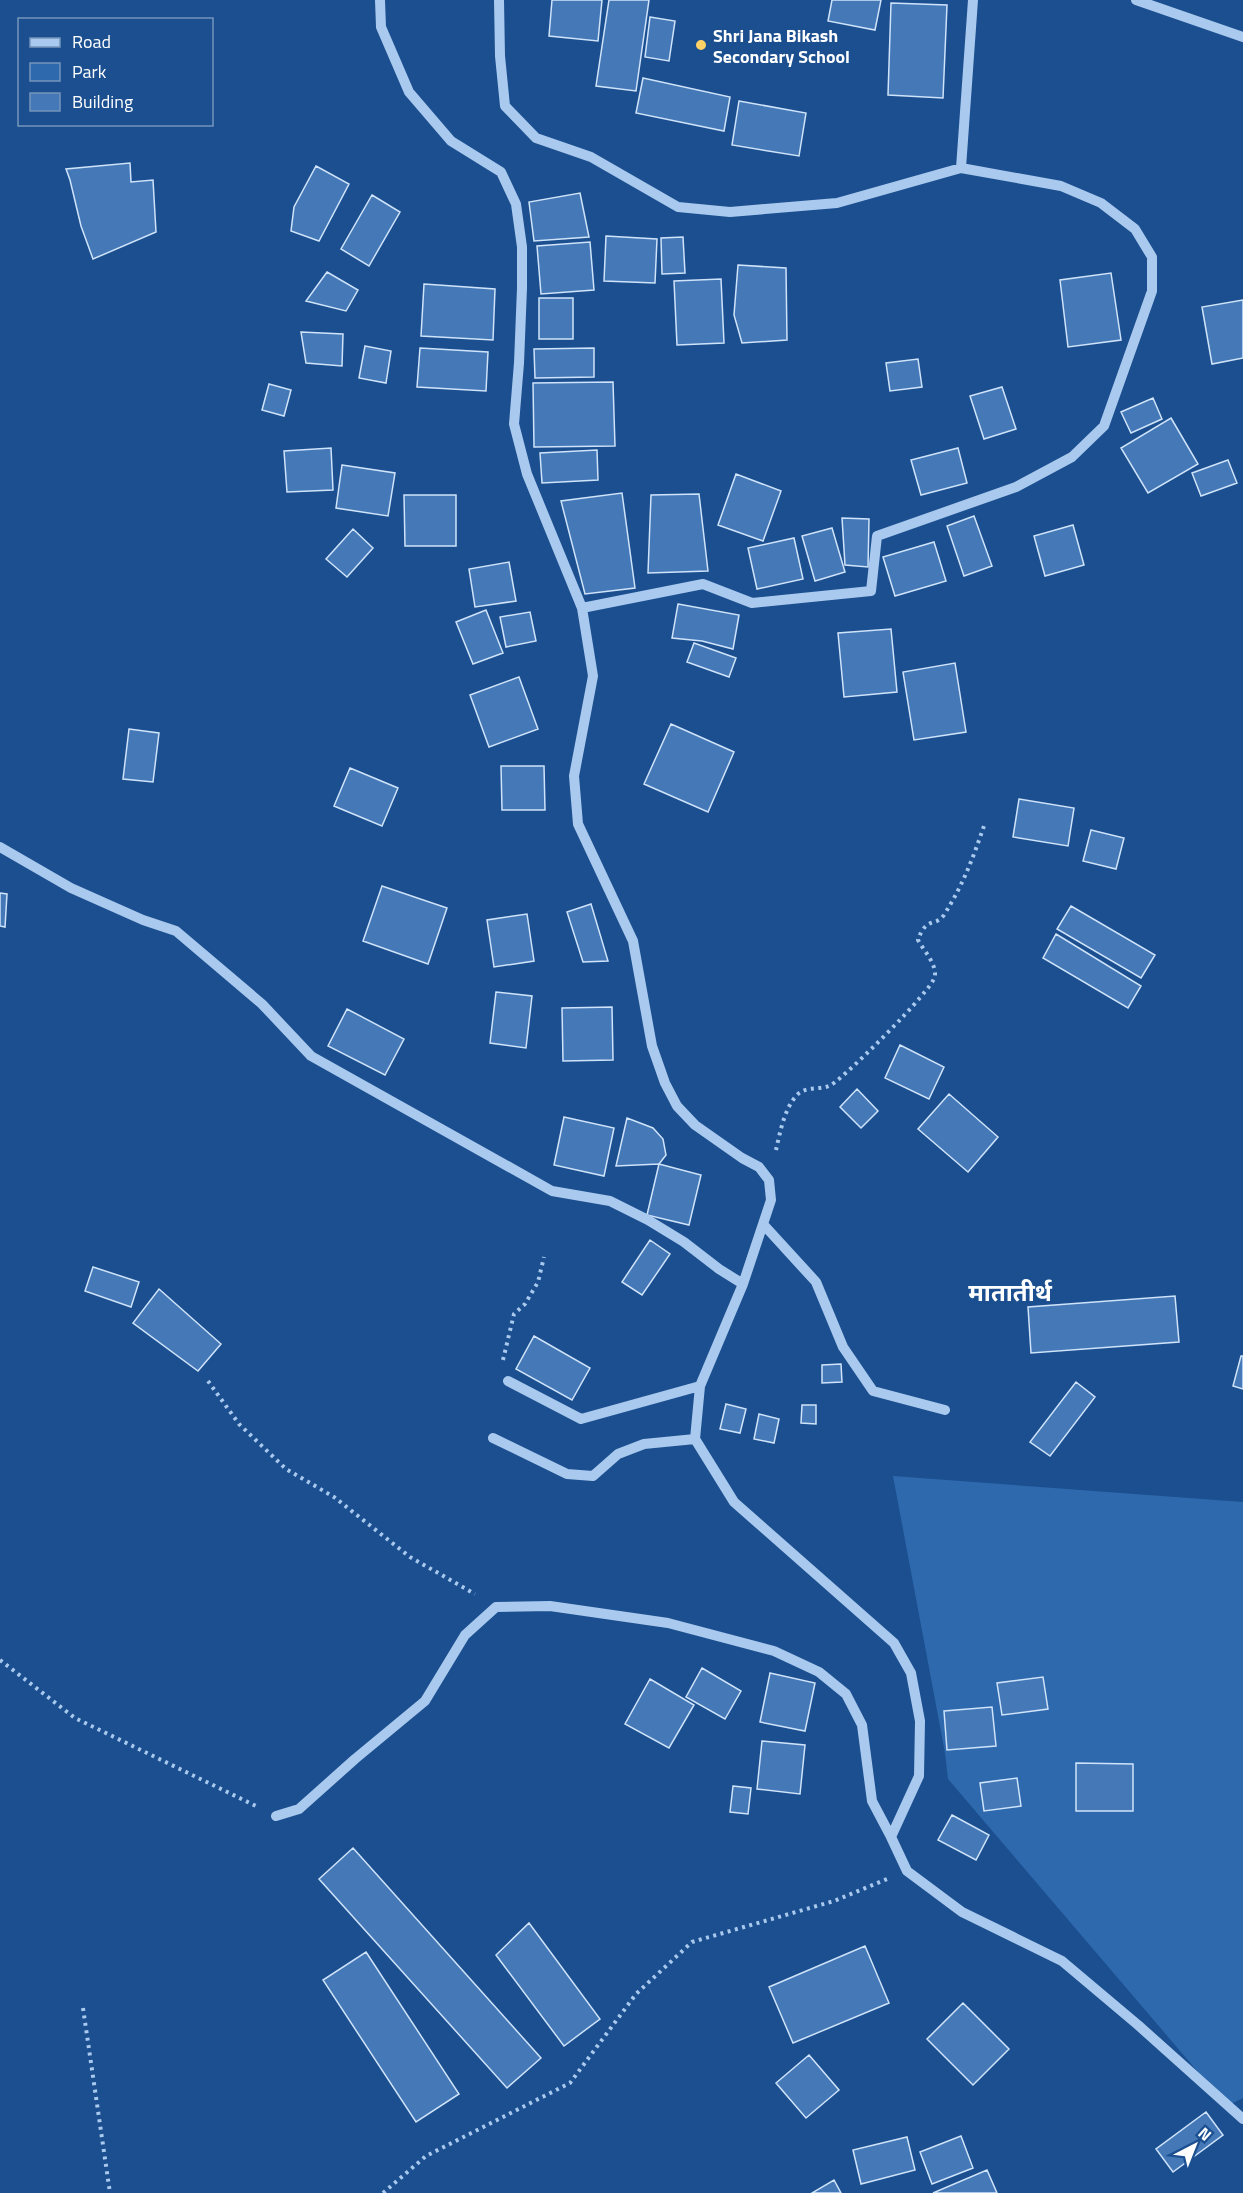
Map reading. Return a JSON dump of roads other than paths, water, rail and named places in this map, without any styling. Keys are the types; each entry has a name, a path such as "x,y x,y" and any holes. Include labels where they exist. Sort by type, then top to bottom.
{"street":[{"path":"380,0 381,27 409,92 451,141 501,172 516,204 522,247 522,288 514,424 527,474 582,608 593,676 574,776 578,824 633,941 652,1046 665,1083 677,1106 695,1125 742,1158 759,1167 769,1180 771,1200 763,1224 742,1284 700,1386 695,1438 734,1502 894,1643 911,1673 920,1721 919,1776 891,1837"},
{"path":"499,0 500,56 506,106 536,138 591,157 678,207 730,212 837,203 961,168 1061,186 1101,203 1135,230 1152,256 1152,291 1104,426 1072,457 1016,487 877,536 871,591 752,603 703,584 582,608"},
{"path":"961,168 973,0"},
{"path":"1136,0 1243,37"},
{"path":"0,847 71,888 143,920 176,931 262,1004 311,1056 552,1191 610,1201 648,1220 684,1242 742,1284"},
{"path":"763,1224 816,1282 843,1347 873,1390 945,1410"},
{"path":"508,1381 581,1419 700,1386"},
{"path":"493,1438 567,1474 593,1476 618,1454 644,1444 695,1438"},
{"path":"276,1816 299,1809 355,1758 425,1701 465,1635 496,1607 550,1606 668,1623 774,1651 819,1672 846,1694 862,1725 872,1801 907,1871 962,1912 1062,1961 1243,2119"}],"place":[{"name":"Shri Jana Bikash Secondary School","path":"701,45"}],"district":[{"name":"मातातीर्थ","path":"1010,1292"}]}
